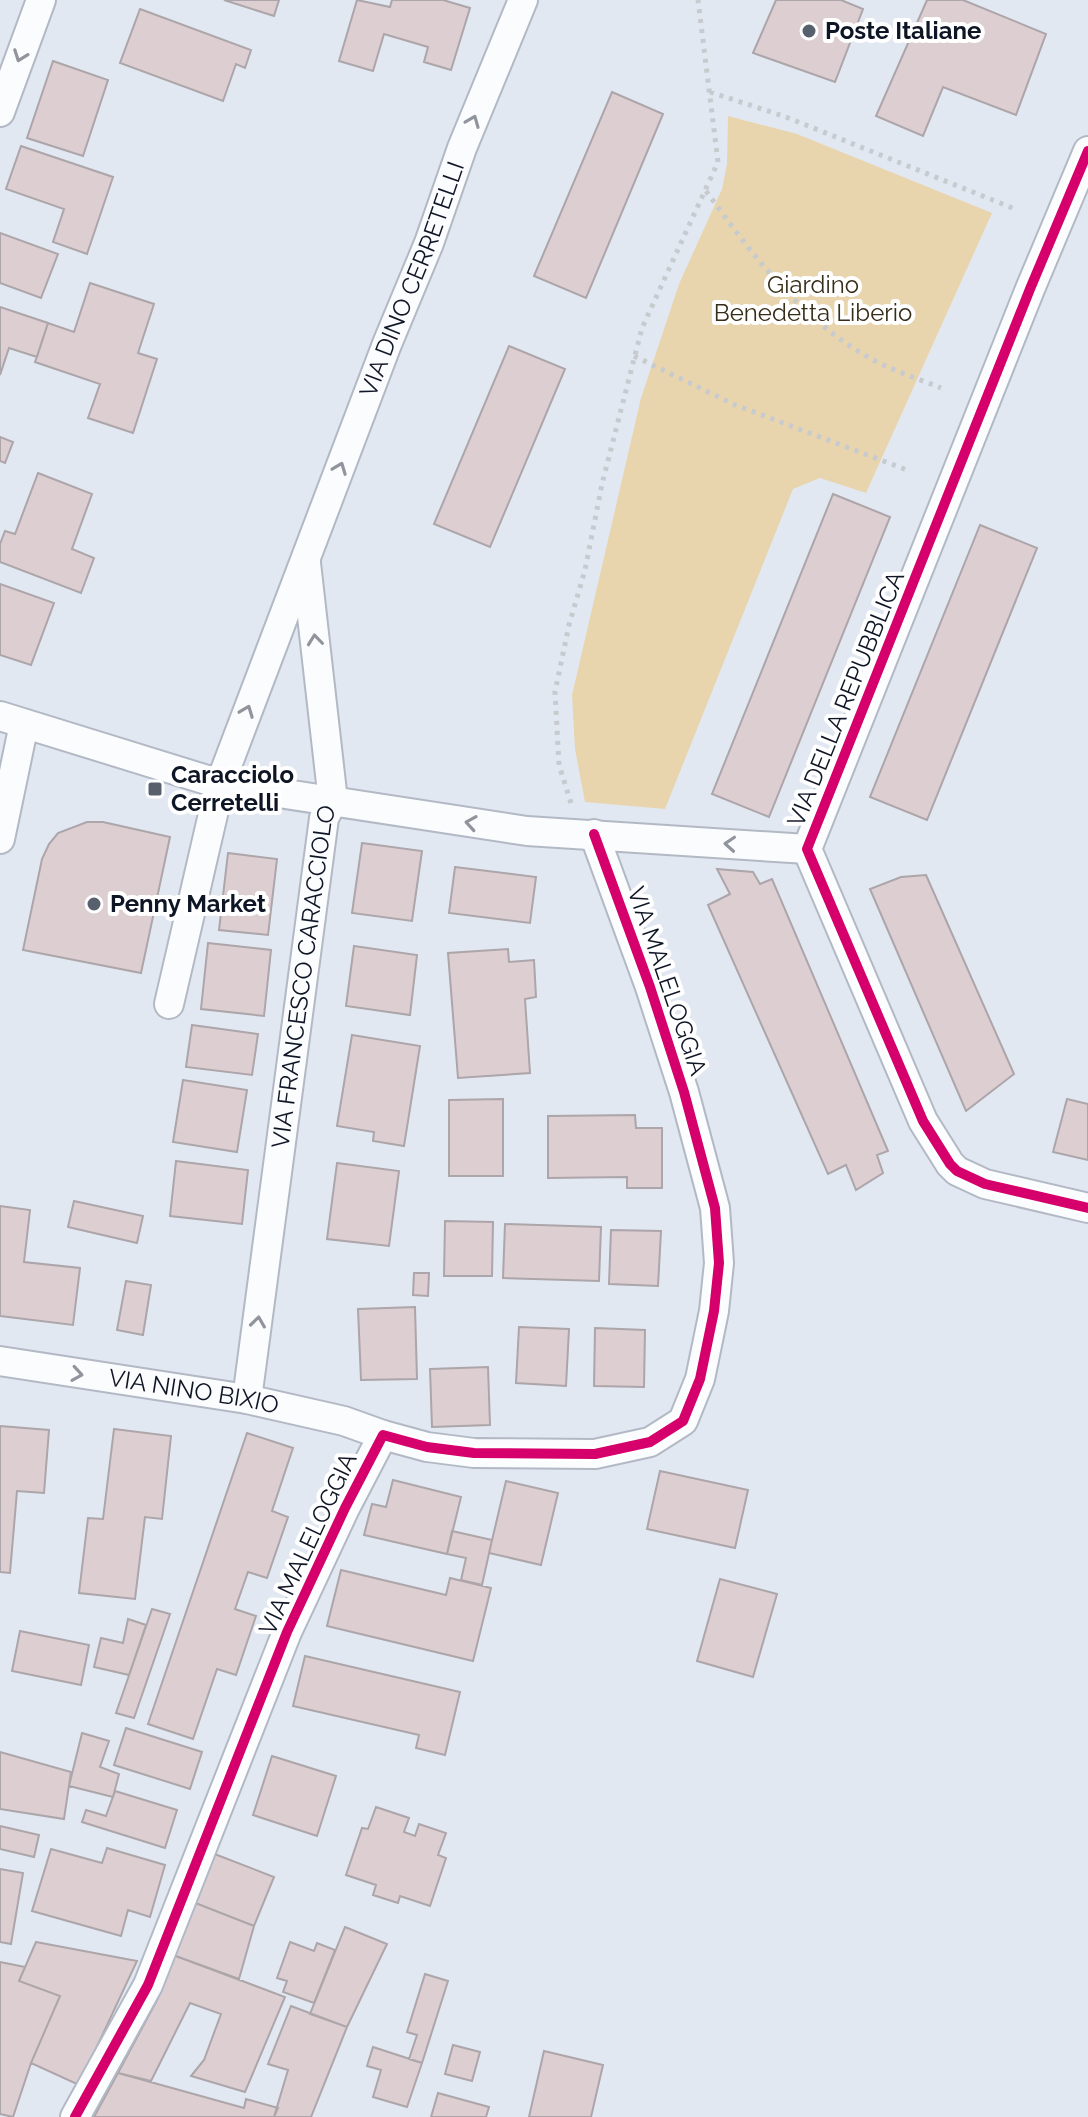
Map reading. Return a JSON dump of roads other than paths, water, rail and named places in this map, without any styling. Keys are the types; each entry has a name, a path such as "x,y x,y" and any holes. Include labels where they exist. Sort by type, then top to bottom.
{"street":[{"path":"0,112 41,0"},
{"name":"VIA DINO CERRETELLI","path":"169,1004 220,784 429,243 462,148 523,0"},
{"name":"VIA DELLA REPUBBLICA","path":"1088,151 807,849 923,1121 950,1164 957,1171 985,1184 1088,1208"},
{"name":"VIA DINO CERRETELLI","path":"305,559 333,801"},
{"path":"0,839 12,720"},
{"name":"VIA FRANCESCO CARACCIOLO","path":"12,720 220,784 333,801 324,818 247,1399"},
{"name":"VIA DELLA REPUBBLICA","path":"333,801 488,826 807,849"},
{"name":"VIA MALELOGGIA","path":"75,2117 148,1985 287,1632 383,1435 427,1447 474,1453 595,1454 650,1442 683,1421 700,1379 717,1287 719,1263 715,1208 684,1092 650,987 594,834"},
{"name":"VIA NINO BIXIO","path":"0,1361 247,1399 344,1421 383,1435"}],"place":[{"name":"Poste Italiane","path":"809,31"},
{"name":"Caracciolo Cerretelli","path":"155,789"},
{"name":"Penny Market","path":"94,904"}],"park label":[{"name":"Giardino Benedetta Liberio","path":"813,299"}]}
